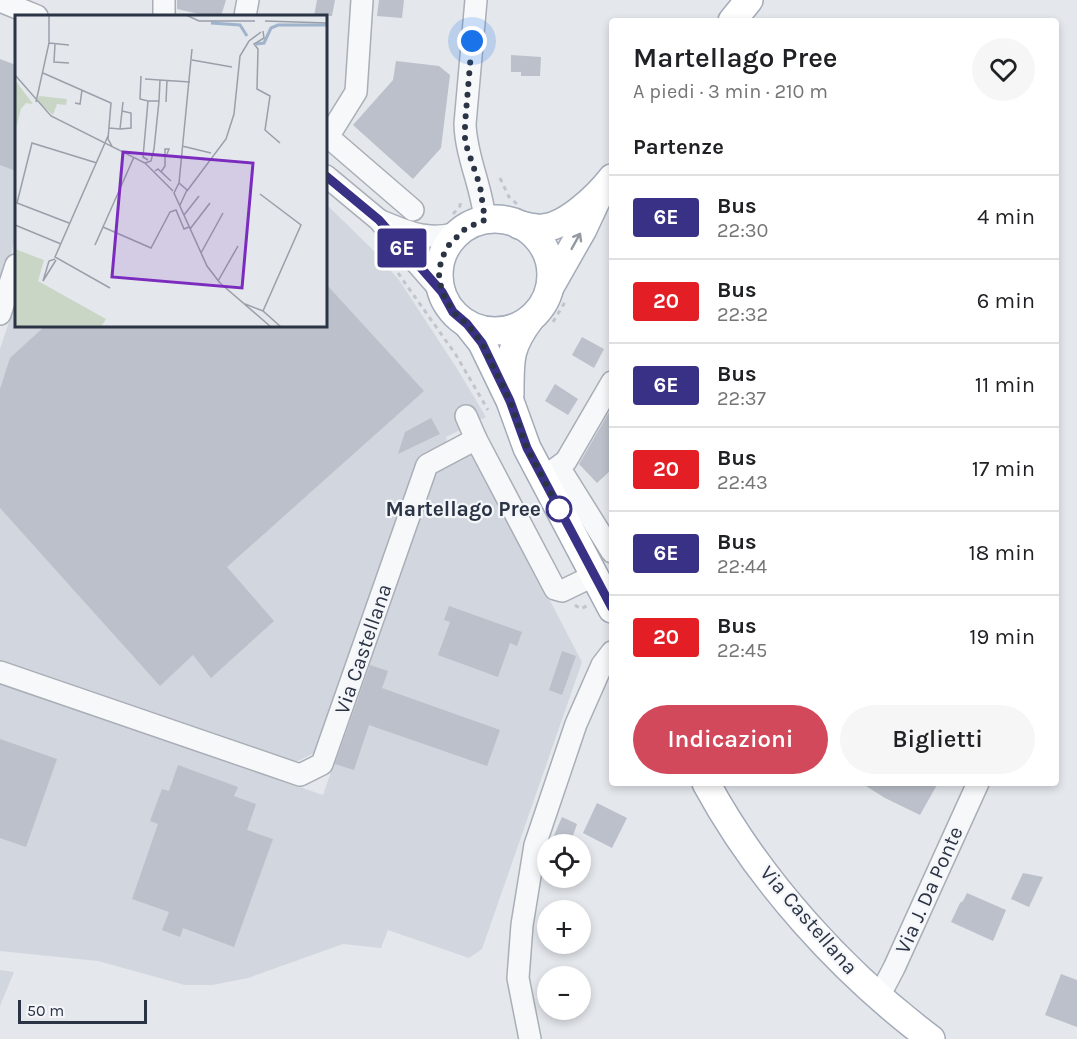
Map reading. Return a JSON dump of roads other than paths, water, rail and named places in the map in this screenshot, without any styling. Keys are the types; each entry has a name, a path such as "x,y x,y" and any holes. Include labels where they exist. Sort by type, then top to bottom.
{"main road":[{"path":"734,18 749,0"},
{"path":"605,588 551,472 527,448 510,401 482,343 467,324 453,312 442,292 439,276 441,260 448,246 453,225 503,220 542,228 557,225 606,186"},
{"path":"510,401 512,348 519,333 540,309 606,186"},
{"path":"519,225 537,239 548,258 551,272 550,287"},
{"path":"467,324 482,329 503,330 513,328 531,318"},
{"name":"Via Castellana","path":"708,786 723,815 820,939 877,995 931,1039"}],"street":[{"path":"245,15 248,0"},
{"path":"362,0 356,92 327,136 412,210"},
{"path":"476,0 465,142 480,186 485,220"},
{"path":"10,2 35,15"},
{"path":"327,177 379,220 442,292"},
{"path":"379,220 414,235 431,237 453,225"},
{"path":"0,314 15,268"},
{"path":"609,387 566,461 551,472 609,548"},
{"path":"466,416 555,589 562,591 605,588"},
{"name":"Via Castellana","path":"0,672 300,775 322,764 427,465 476,439"},
{"path":"530,1039 518,978 522,925 535,845 576,724 602,665 609,656"},
{"name":"Via J. Da Ponte","path":"877,995 894,968 977,786"}],"place":[{"name":"Martellago Pree","path":"559,509"}]}
